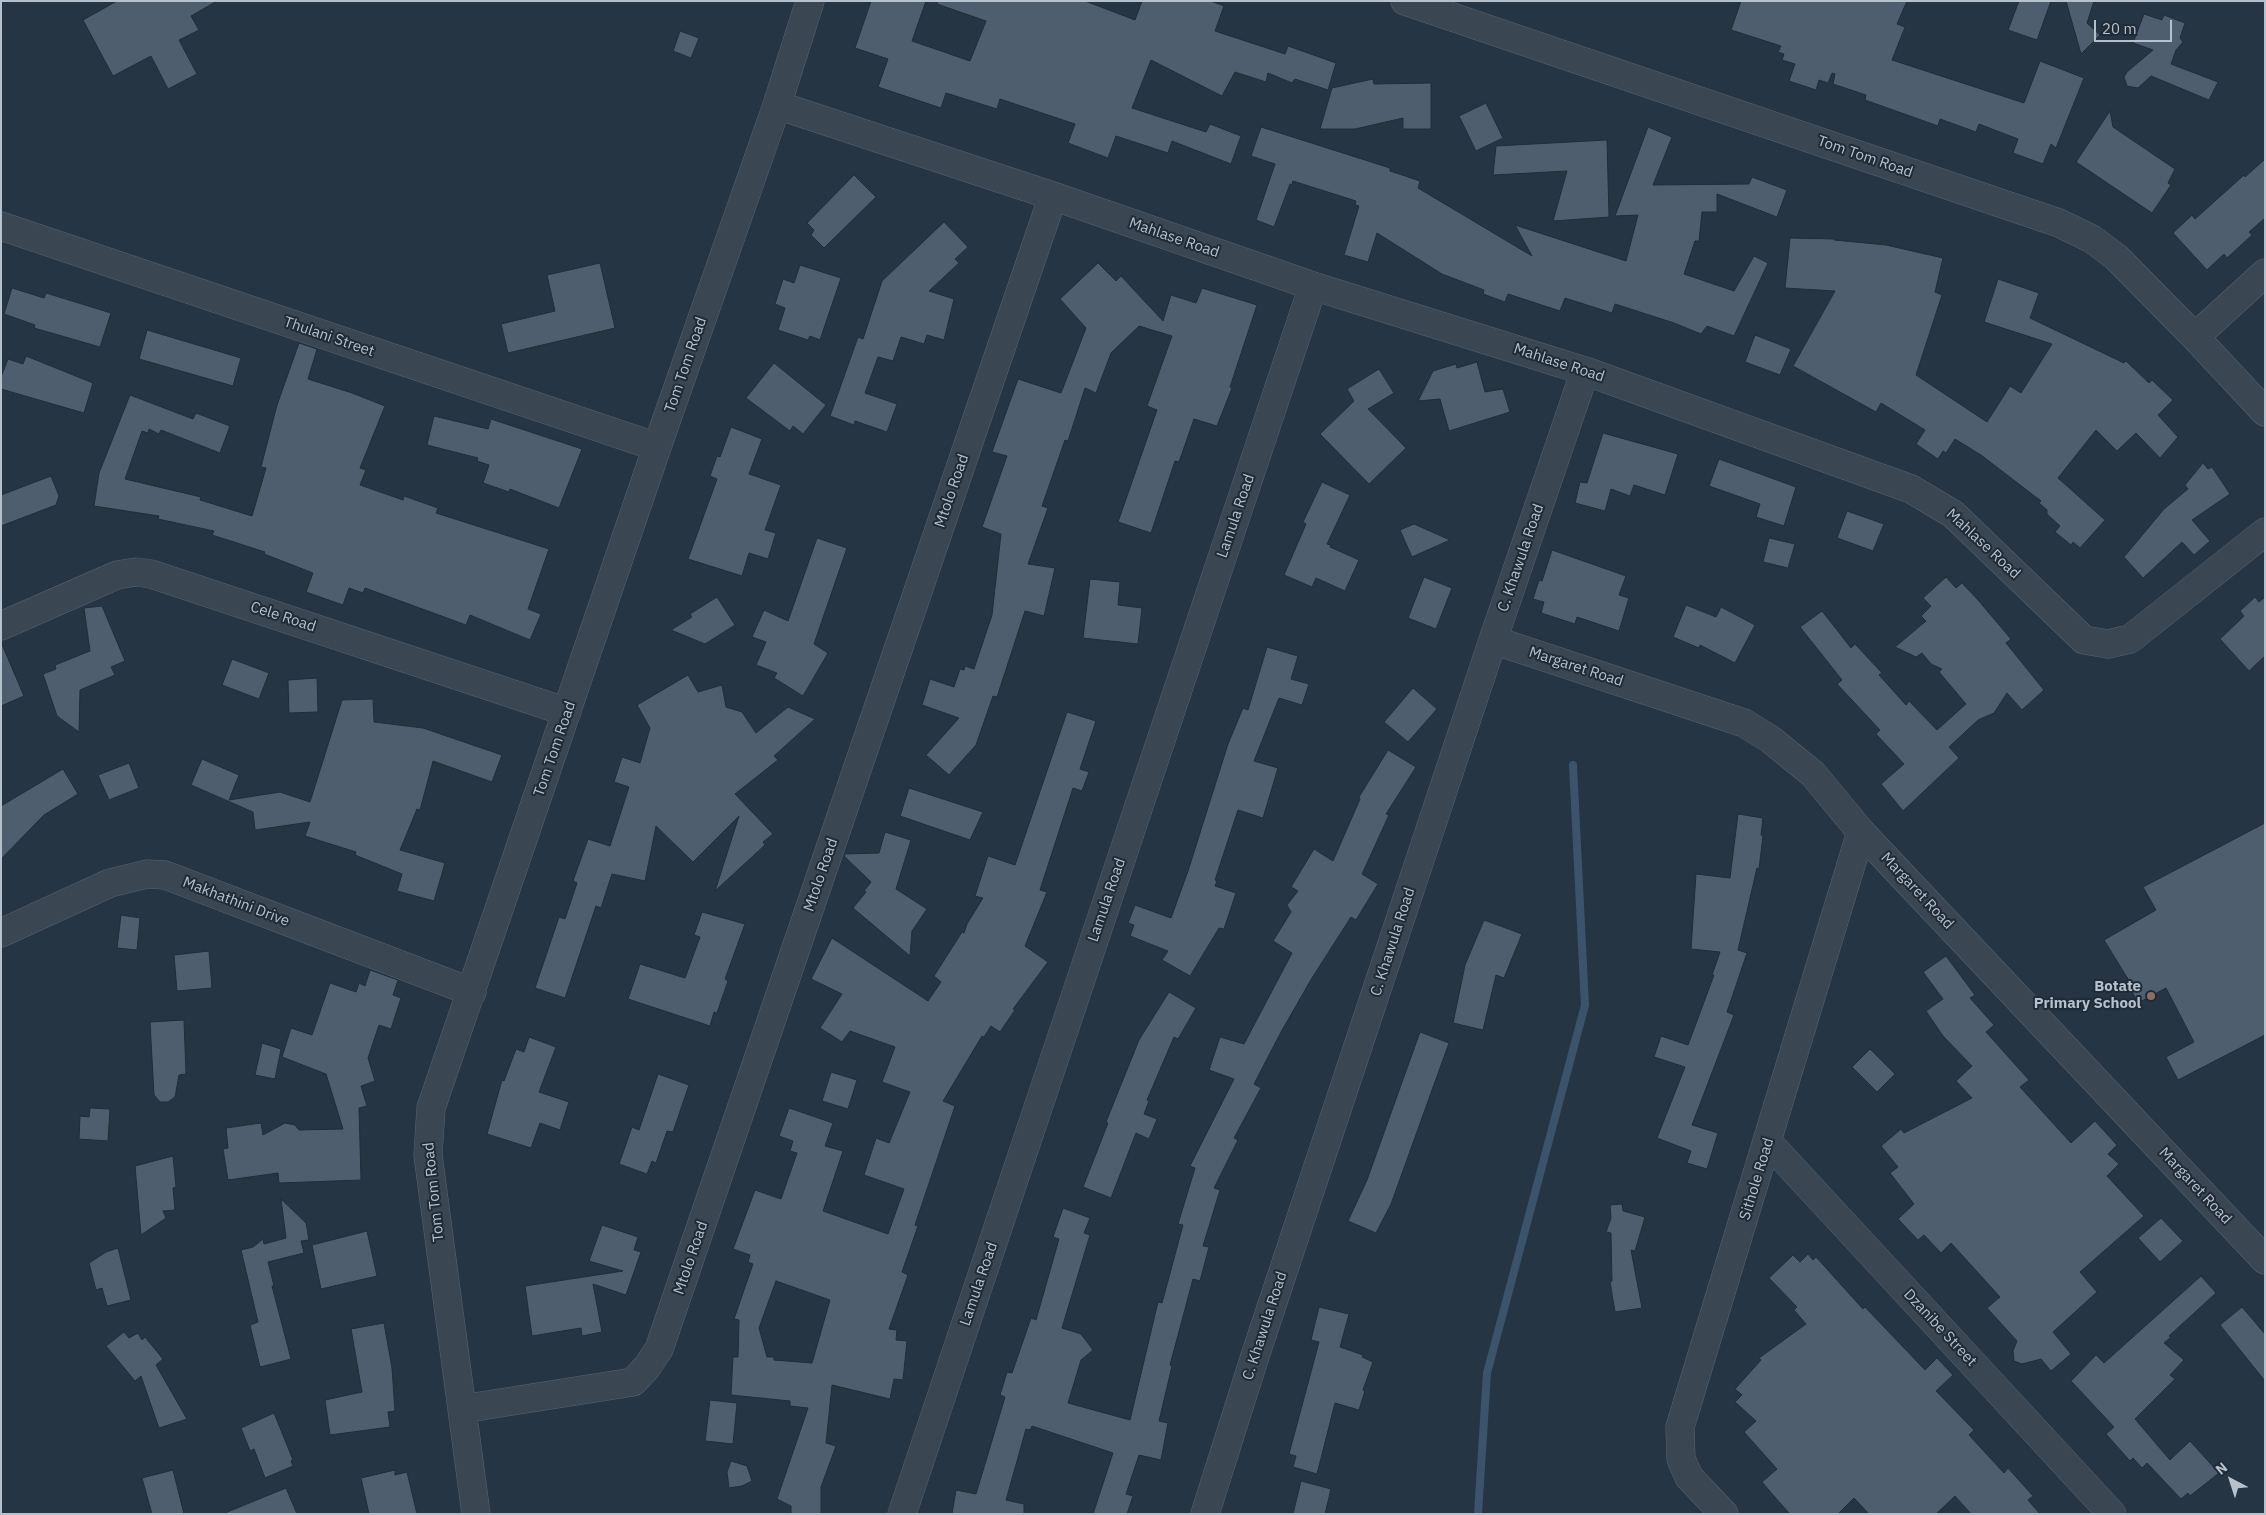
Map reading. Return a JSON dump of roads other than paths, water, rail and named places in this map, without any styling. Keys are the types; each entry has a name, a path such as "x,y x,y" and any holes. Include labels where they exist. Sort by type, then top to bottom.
{"street":[{"name":"Tom Tom Road","path":"476,1514 428,1155 428,1130 431,1108 568,712 657,447 777,105 810,1"},
{"name":"Tom Tom Road","path":"1405,1 2059,223 2092,239 2116,257 2195,337 2265,412"},
{"name":"Mahlase Road","path":"777,105 1053,196 1313,286 1585,371 1911,490 1953,514 2084,640 2108,644 2130,639 2265,532"},
{"name":"Mtolo Road","path":"462,1409 633,1382 647,1367 659,1349 1053,196"},
{"name":"Thulani Street","path":"1,226 657,447"},
{"path":"2195,337 2265,273"},
{"name":"Lamula Road","path":"902,1514 1313,286"},
{"name":"C. Khawula Road","path":"1205,1514 1256,1353 1493,640 1585,371"},
{"name":"Cele Road","path":"1,626 117,575 136,572 151,574 568,712"},
{"name":"Margaret Road","path":"1493,640 1744,724 1770,739 1814,774 1861,832 2265,1260"},
{"name":"Sithole Road","path":"1724,1514 1689,1477 1681,1459 1680,1427 1861,832"},
{"name":"Makhathini Drive","path":"1,933 110,884 147,874 165,875 472,992"},
{"name":"Dzanibe Street","path":"1768,1142 2112,1514"}],"waterway":[{"path":"1478,1514 1487,1373 1585,1005 1573,765"}],"place":[{"name":"Botate Primary School","path":"2151,996"}]}
